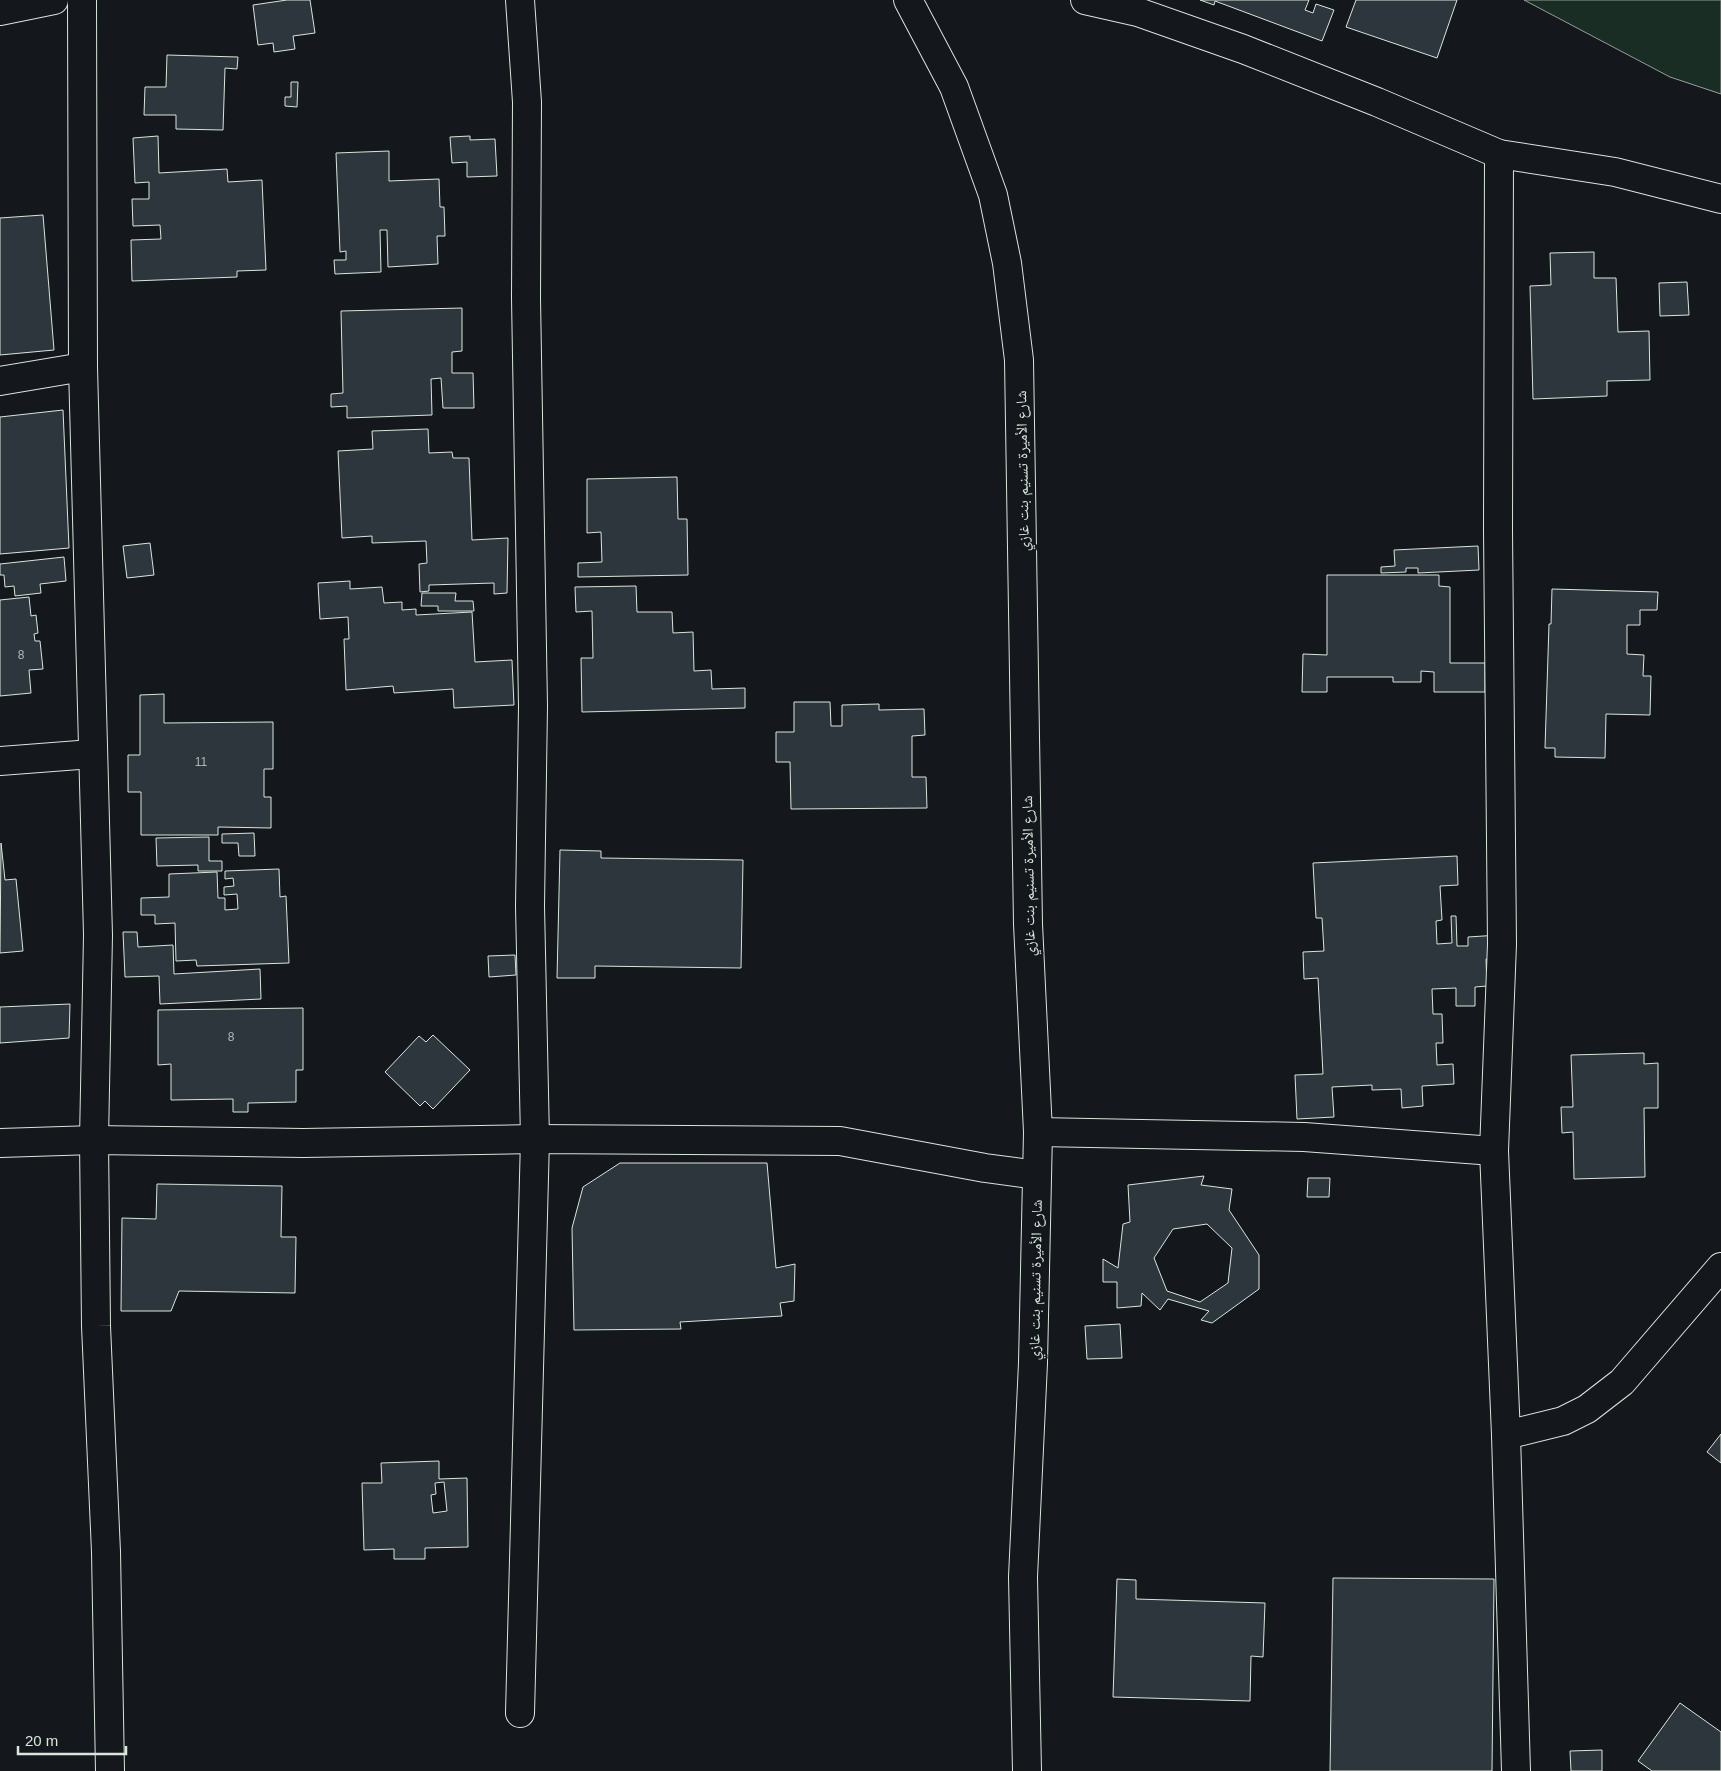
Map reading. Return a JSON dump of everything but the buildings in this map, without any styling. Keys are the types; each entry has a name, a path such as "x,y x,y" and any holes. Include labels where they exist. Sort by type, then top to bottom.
{"street":[{"path":"0,11 54,0"},
{"path":"82,0 83,367 98,936 94,1140 96,1326 106,1552 110,1771"},
{"path":"520,0 527,102 526,298 533,706 530,906 535,1139 520,1713"},
{"name":"شارع الأميرة تسنيم بنت غازي","path":"908,0 954,87 993,195 1007,263 1020,360 1028,924 1038,1132 1034,1363 1023,1577 1027,1771"},
{"path":"1085,0 1138,12 1243,49 1377,102 1499,154 1615,172 1721,198"},
{"path":"1499,154 1498,541 1502,944 1494,1151 1506,1435 1516,1771"},
{"path":"0,381 83,367"},
{"path":"0,761 92,754"},
{"path":"1038,1132 1304,1137 1494,1151"},
{"path":"0,1143 94,1140 303,1143 535,1139 840,1141 1037,1176"},
{"path":"1506,1435 1563,1421 1587,1409 1622,1382 1721,1267"}],"green space":[{"path":"1524,0 1721,0 1721,94 1670,77"}]}
